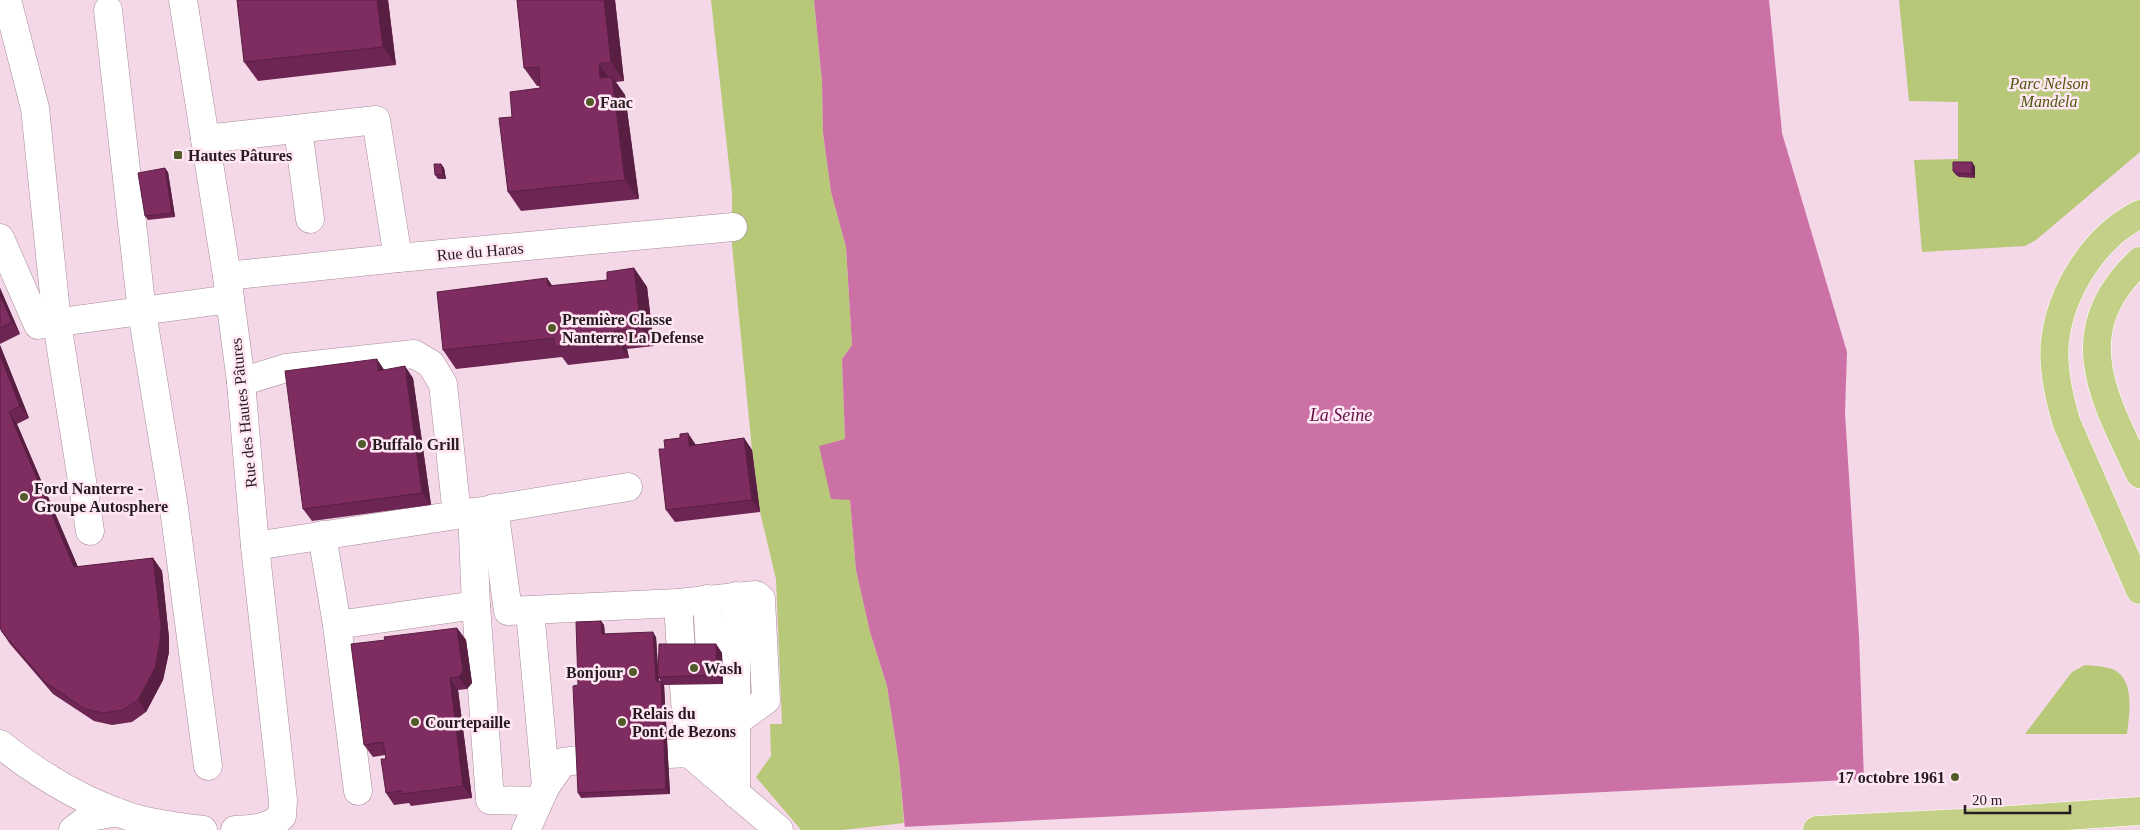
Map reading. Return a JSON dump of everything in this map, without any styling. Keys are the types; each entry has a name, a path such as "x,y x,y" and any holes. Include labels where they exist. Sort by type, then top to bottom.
{"main road":[{"path":"2140,214 2116,230 2099,245 2086,262 2066,300 2055,342 2059,400 2067,424 2140,590"},
{"path":"2140,261 2120,282 2108,302 2097,335 2096,355 2098,373 2110,407 2140,474"},
{"path":"1817,830 1964,824 2140,811"}],"street":[{"path":"7,0 35,108 56,323 90,531"},
{"name":"Rue des Hautes Pâtures","path":"183,0 229,288 241,382 255,546 283,800 282,816 273,824 266,827 234,830"},
{"path":"108,10 142,312 173,502 208,766"},
{"path":"205,139 376,120 398,258"},
{"path":"298,129 310,219"},
{"name":"Rue du Haras","path":"0,238 38,325 142,312 229,288 398,258 733,227"},
{"path":"241,382 286,368 414,354 431,364 443,384 474,512 508,611 678,603 756,594 761,599 766,700 737,721 736,794"},
{"path":"255,546 628,487"},
{"path":"474,512 476,605 490,800 542,793"},
{"path":"322,536 337,625 358,791"},
{"path":"707,599 710,653"},
{"path":"678,603 681,652"},
{"path":"337,625 476,605"},
{"path":"530,611 542,793"},
{"path":"711,684 714,774"},
{"path":"684,686 678,754 714,774 779,830"},
{"path":"0,744 65,788 117,812 141,820 204,830"},
{"path":"526,830 542,793 563,762 579,760"},
{"path":"73,830 90,817 117,812"}],"green space":[{"path":"711,0 814,0 822,82 823,133 831,192 846,247 852,345 842,359 845,439 820,446 850,500 856,570 870,632 887,686 899,763 904,823 842,830 801,830 756,777 771,756 770,724 782,724 776,579 760,512 752,450 732,245 732,193"},
{"name":"Parc Nelson Mandela","path":"1899,0 2140,0 2140,152 2036,240 2025,246 1922,252 1914,160 1958,159 1958,102 1909,101"},
{"path":"2085,665 2109,668 2122,676 2126,683 2129,700 2127,734 2025,734 2072,672"}],"water":[{"name":"La Seine","path":"814,0 1769,0 1782,133 1847,352 1845,413 1859,636 1864,781 905,830 899,763 887,686 870,632 856,570 850,500 831,499 819,446 845,439 842,359 852,345 846,247 831,192 823,133 822,82"}],"pier":[{"path":"1866,779 1871,830 902,830 902,827"}],"building":[{"path":"237,0 377,0 383,47 244,62"},
{"name":"Faac","path":"517,0 604,0 611,62 599,64 600,78 612,77 625,180 508,192 499,118 512,117 510,92 540,88 539,67 524,68"},
{"path":"1953,162 1972,162 1972,174 1956,173 1953,171"},
{"path":"434,164 441,164 443,175 435,175"},
{"path":"165,168 172,213 145,216 138,173"},
{"name":"Première Classe Nanterre La Defense","path":"634,268 641,328 614,331 616,340 555,347 554,338 443,350 437,292 547,278 548,286 607,280 607,272"},
{"path":"0,295 12,322 0,328"},
{"name":"Ford Nanterre - Groupe Autosphere","path":"0,355 20,406 9,412 74,567 153,558 161,626 155,668 138,700 123,710 103,713 85,709 45,682 0,628"},
{"name":"Buffalo Grill","path":"377,359 378,371 405,366 422,493 303,509 285,371"},
{"path":"688,433 689,446 744,438 752,500 666,510 659,449 665,449 664,440 680,438 680,434"},
{"name":"Relais du Pont de Bezons","path":"601,621 602,634 653,632 656,681 661,681 666,789 578,793 573,686 578,685 576,622"},
{"name":"Courtepaille","path":"457,628 463,671 459,677 450,678 463,786 402,794 402,791 386,793 381,759 386,759 383,742 364,745 351,644 385,640 384,637"},
{"name":"Wash","path":"659,644 716,644 717,675 658,677"}],"place":[{"name":"Faac","path":"590,102"},
{"name":"Hautes Pâtures","path":"178,155"},
{"name":"Première Classe Nanterre La Defense","path":"552,328"},
{"name":"Buffalo Grill","path":"362,444"},
{"name":"Ford Nanterre - Groupe Autosphere","path":"24,497"},
{"name":"Wash","path":"694,668"},
{"name":"Bonjour","path":"633,672"},
{"name":"Courtepaille","path":"415,722"},
{"name":"Relais du Pont de Bezons","path":"622,722"},
{"name":"17 octobre 1961","path":"1955,777"}]}
